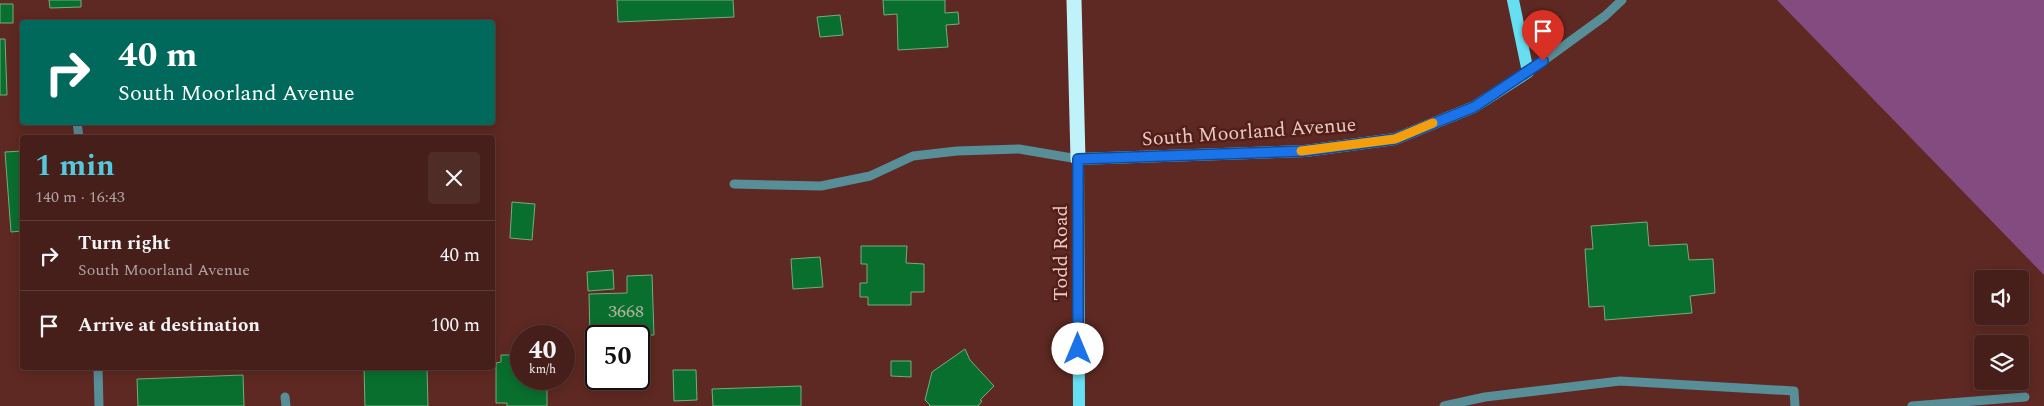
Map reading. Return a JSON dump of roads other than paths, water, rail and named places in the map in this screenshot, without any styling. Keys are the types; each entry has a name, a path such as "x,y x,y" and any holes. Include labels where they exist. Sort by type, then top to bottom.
{"highway":[{"path":"1074,0 1078,159"}],"main road":[{"path":"1513,0 1528,72"},
{"name":"South Moorland Avenue","path":"1078,159 1305,151 1395,139 1474,107 1528,72"},
{"name":"Todd Road","path":"1078,159 1079,406"}],"street":[{"name":"South Moorland Avenue","path":"1528,72 1605,16 1622,0"},
{"path":"734,184 821,186 870,176 913,156 957,151 1019,149 1078,159"},
{"path":"98,370 99,406"},
{"path":"1444,406 1485,397 1620,381 1794,391 1795,406"},
{"path":"1912,406 2025,397"}]}
